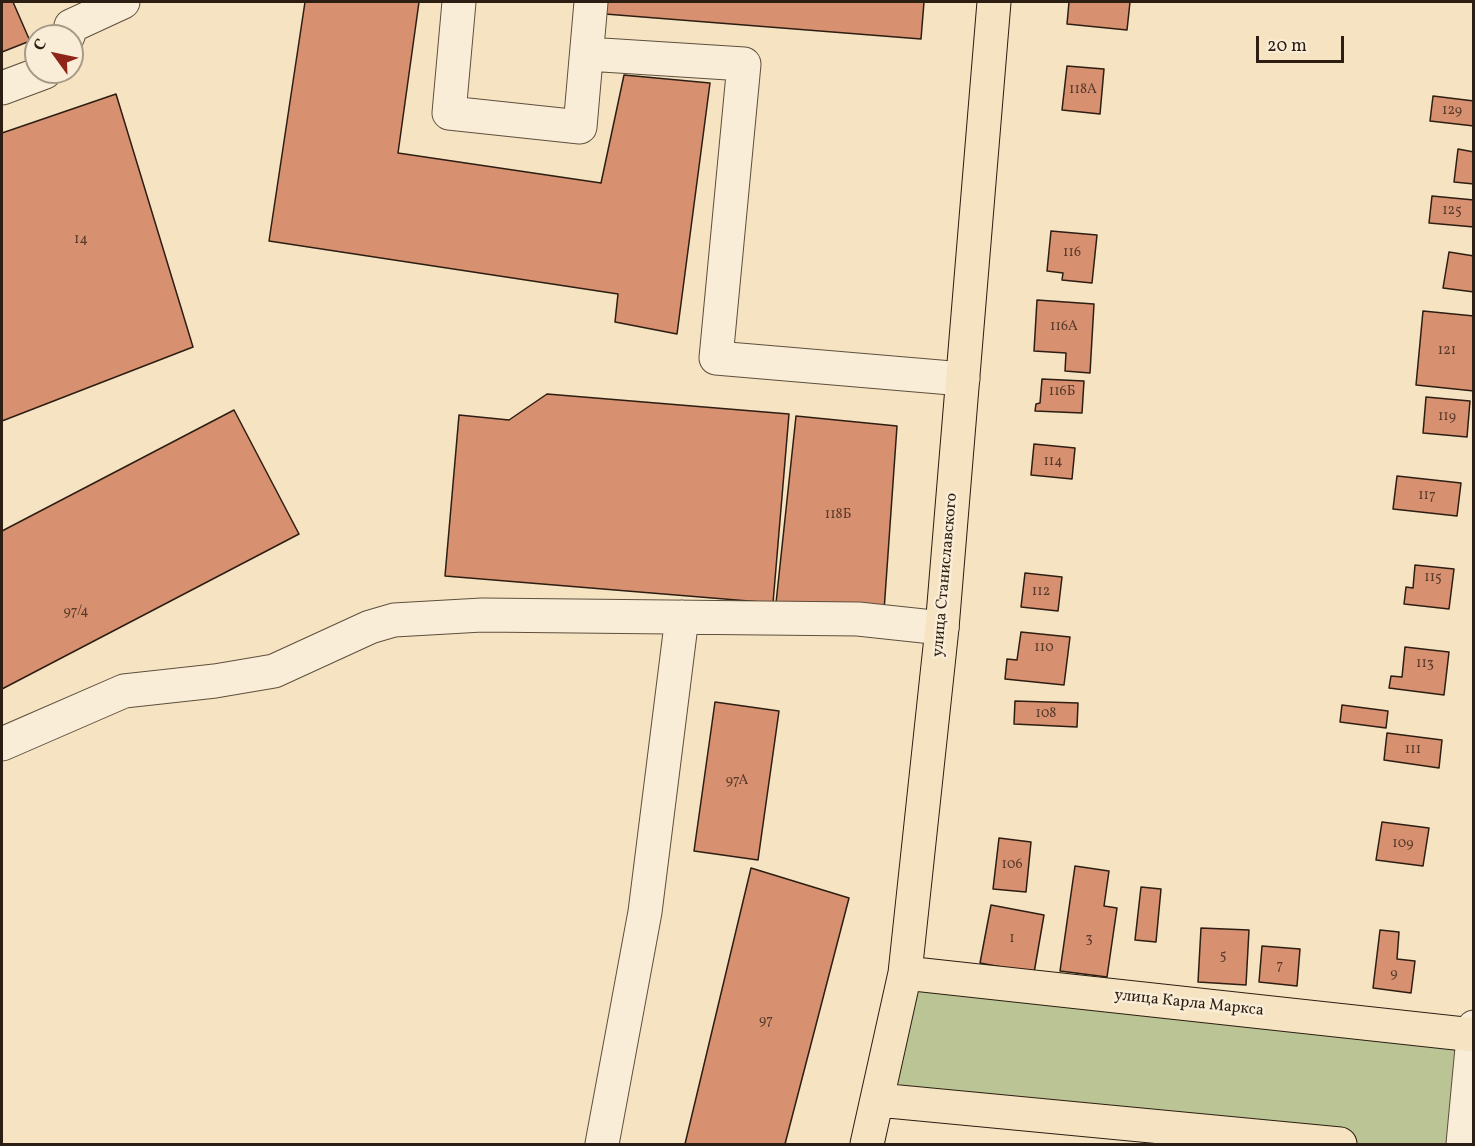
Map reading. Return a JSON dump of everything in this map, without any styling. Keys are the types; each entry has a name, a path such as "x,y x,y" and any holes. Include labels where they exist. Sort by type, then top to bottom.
{"main road":[{"name":"улица Станиславского","path":"867,1144 905,973 942,628 994,2"},
{"name":"улица Карла Маркса","path":"905,973 1473,1035"},
{"path":"878,1100 1340,1144"}],"street":[{"path":"67,21 123,2"},
{"path":"459,2 449,113 580,127 591,2"},
{"path":"587,54 744,64 716,358 963,379"},
{"path":"2,88 24,80"},
{"path":"2,744 124,691 215,681 274,671 382,622 482,615 682,617 858,619 942,628"},
{"path":"603,1144 645,912 682,617"},
{"path":"1463,1144 1473,1027"}],"green space":[{"path":"905,973 1473,1031 1473,1144 1340,1144 878,1100"}],"building":[{"path":"2,2 13,2 24,27 24,43 2,52"},
{"path":"305,2 419,2 398,153 601,183 624,75 710,83 677,334 615,322 618,294 269,241"},
{"path":"606,2 924,2 921,39 605,14"},
{"path":"1069,2 1130,2 1127,30 1067,24"},
{"path":"1067,66 1104,69 1100,114 1062,110"},
{"path":"116,94 193,347 2,421 2,133"},
{"path":"1433,96 1474,101 1474,126 1430,121"},
{"path":"1458,149 1474,152 1474,184 1454,182"},
{"path":"1432,196 1474,200 1474,227 1429,223"},
{"path":"1051,231 1097,235 1092,283 1062,280 1063,273 1047,271"},
{"path":"1449,252 1474,256 1474,292 1443,288"},
{"path":"1037,300 1094,304 1090,373 1065,371 1066,353 1034,351"},
{"path":"1423,311 1474,316 1474,391 1416,385"},
{"path":"1042,379 1084,381 1082,413 1035,411 1036,404 1040,403"},
{"path":"547,394 789,414 773,603 445,576 459,415 509,420"},
{"path":"1426,397 1470,401 1467,437 1423,433"},
{"path":"234,410 299,534 2,689 2,531"},
{"path":"796,416 897,426 884,611 776,603"},
{"path":"1034,444 1075,448 1072,479 1031,475"},
{"path":"1397,476 1461,483 1457,516 1393,509"},
{"path":"1415,565 1454,569 1449,609 1404,604 1406,587 1413,588"},
{"path":"1025,573 1062,577 1058,611 1021,607"},
{"path":"1021,632 1070,637 1064,685 1005,679 1007,659 1017,660"},
{"path":"1405,647 1449,652 1444,695 1389,688 1391,676 1402,677"},
{"path":"1015,701 1078,703 1077,727 1014,724"},
{"path":"715,702 779,711 758,860 694,851"},
{"path":"1342,705 1388,711 1386,728 1340,722"},
{"path":"1387,733 1442,740 1439,768 1384,760"},
{"path":"1382,822 1429,828 1423,866 1376,860"},
{"path":"999,838 1031,842 1026,892 993,889"},
{"path":"1075,866 1109,871 1104,906 1117,908 1107,977 1060,971"},
{"path":"751,868 849,898 785,1144 685,1144"},
{"path":"1141,887 1161,889 1156,942 1135,940"},
{"path":"991,905 1044,915 1034,973 980,963"},
{"path":"1201,928 1249,930 1246,985 1198,982"},
{"path":"1380,930 1399,932 1397,959 1415,961 1411,993 1373,988"},
{"path":"1262,946 1300,949 1297,986 1259,982"}]}
